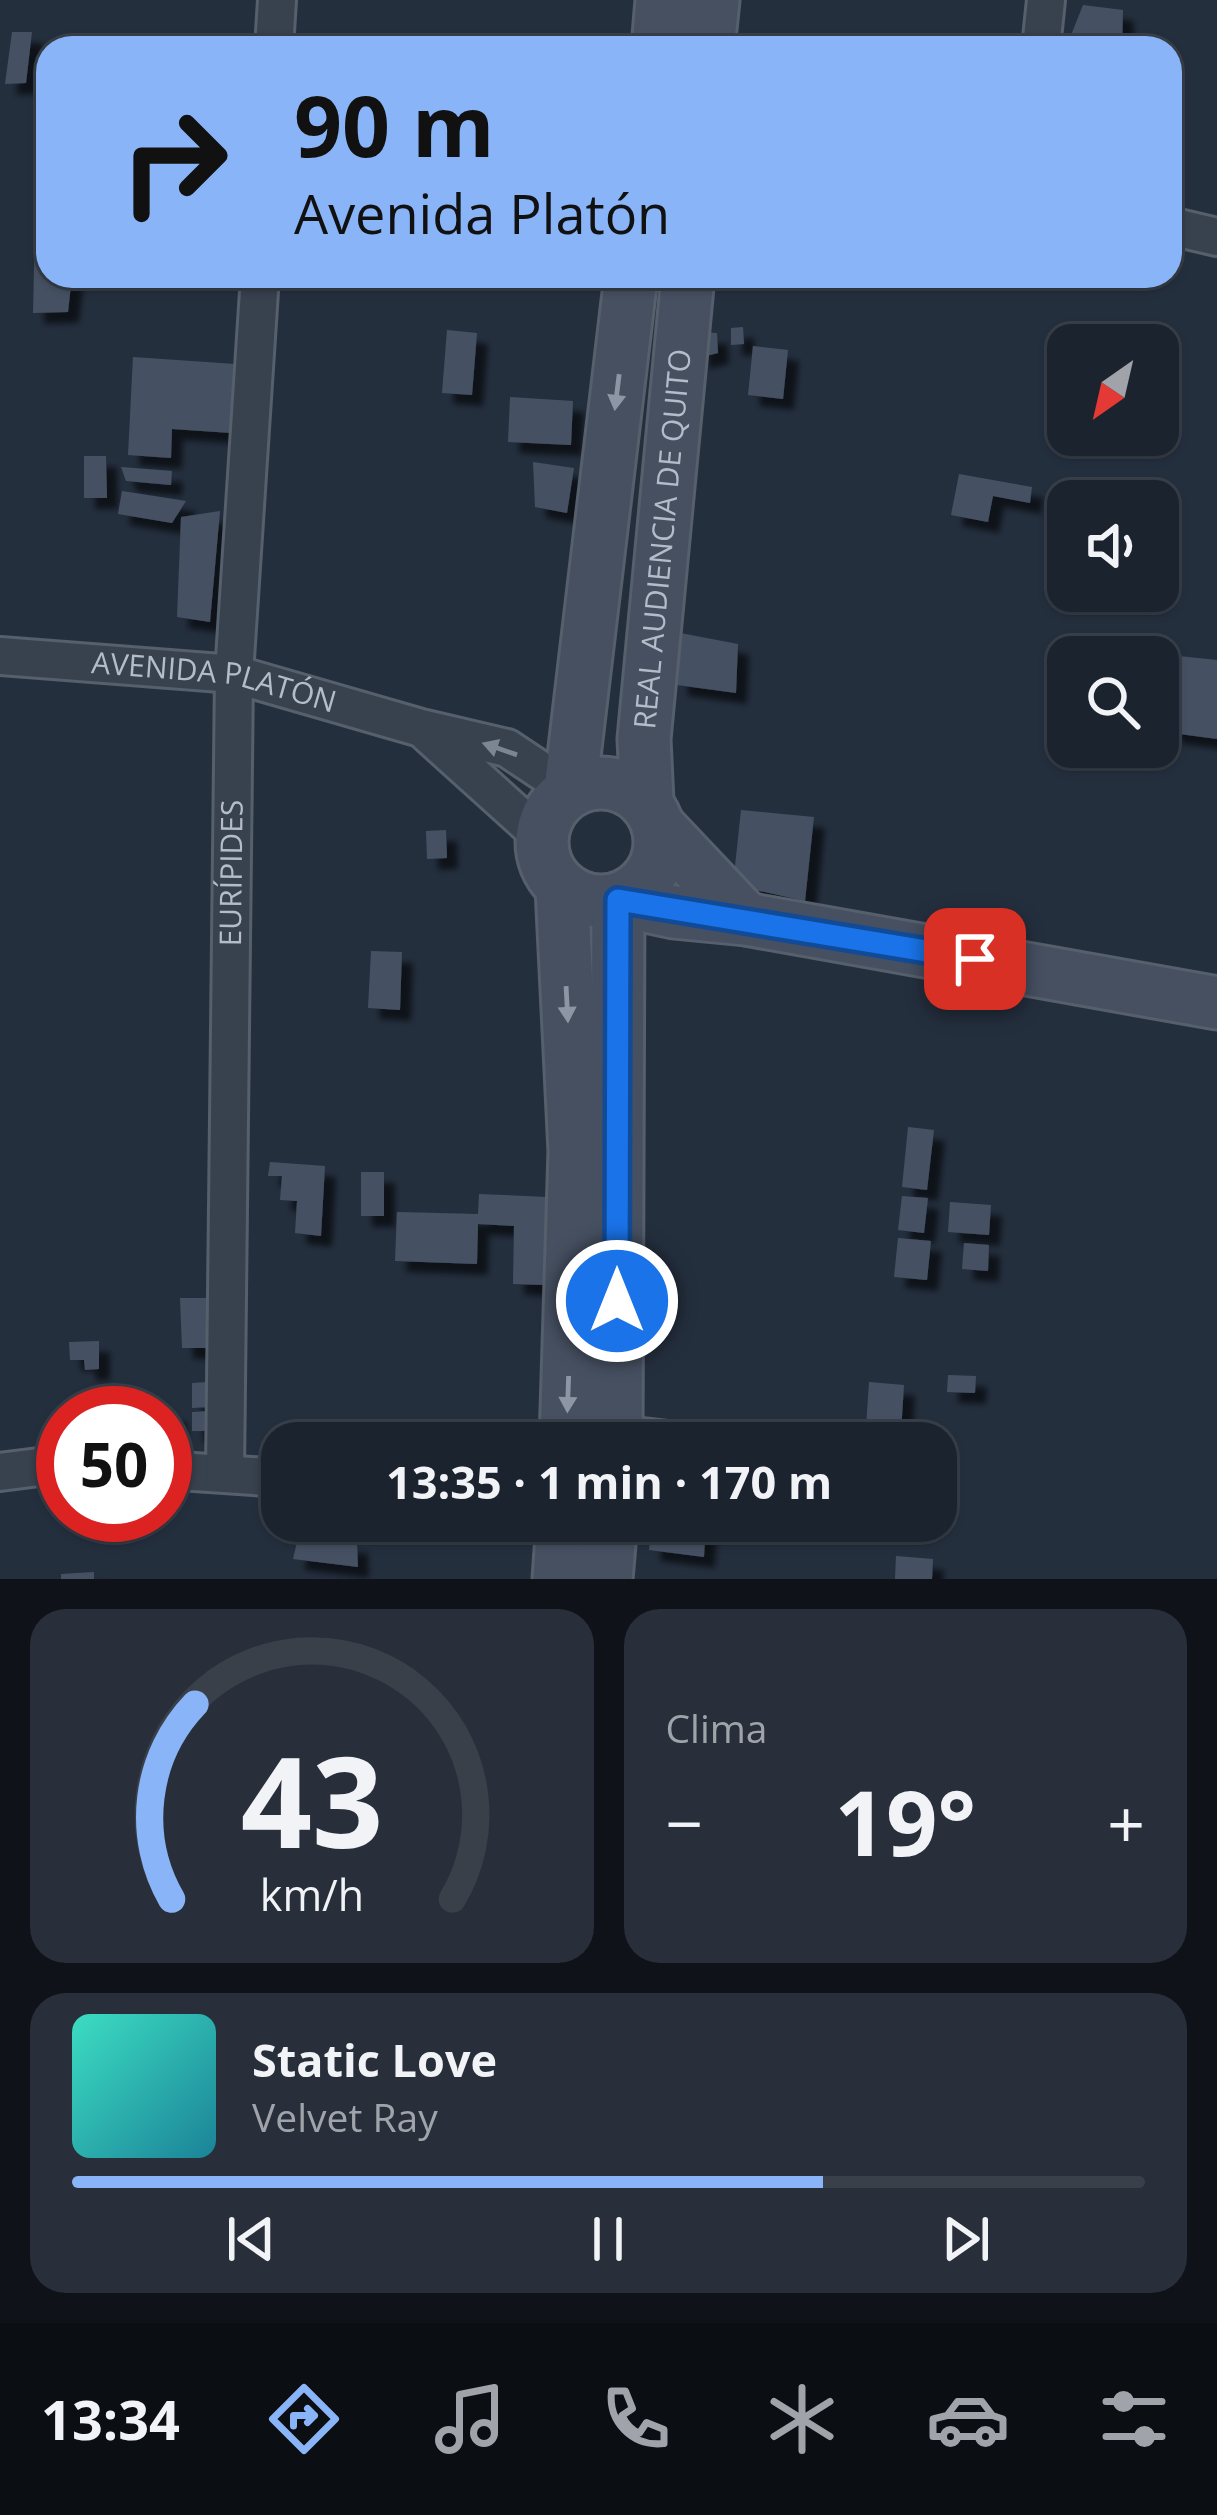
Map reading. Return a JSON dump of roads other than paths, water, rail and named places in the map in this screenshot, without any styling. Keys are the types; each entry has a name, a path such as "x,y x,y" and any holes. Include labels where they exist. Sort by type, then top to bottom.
{"main road":[{"path":"659,36 662,0"},
{"path":"710,36 713,0"},
{"name":"REAL AUDIENCIA DE QUITO","path":"570,790 630,288"},
{"name":"REAL AUDIENCIA DE QUITO","path":"654,815 644,740 687,288"},
{"path":"746,919 624,785 570,790 550,809 541,836 548,871 562,888 597,902 618,900 674,912 746,919 1217,1004"},
{"path":"618,900 645,885 660,859 654,815"},
{"path":"562,888 574,1150 567,1422"},
{"path":"616,1422 618,900"},
{"path":"559,1579 561,1542"},
{"path":"606,1579 609,1542"}],"street":[{"path":"275,36 277,0"},
{"path":"1042,36 1046,0"},
{"path":"1182,229 1217,237"},
{"name":"EURÍPIDES","path":"225,1473 234,674 259,288"},
{"name":"AVENIDA PLATÓN","path":"0,656 234,674 507,748 570,790"},
{"name":"AVENIDA PLATÓN","path":"421,728 541,836"},
{"path":"0,1472 36,1467"},
{"path":"192,1471 261,1476"}]}
